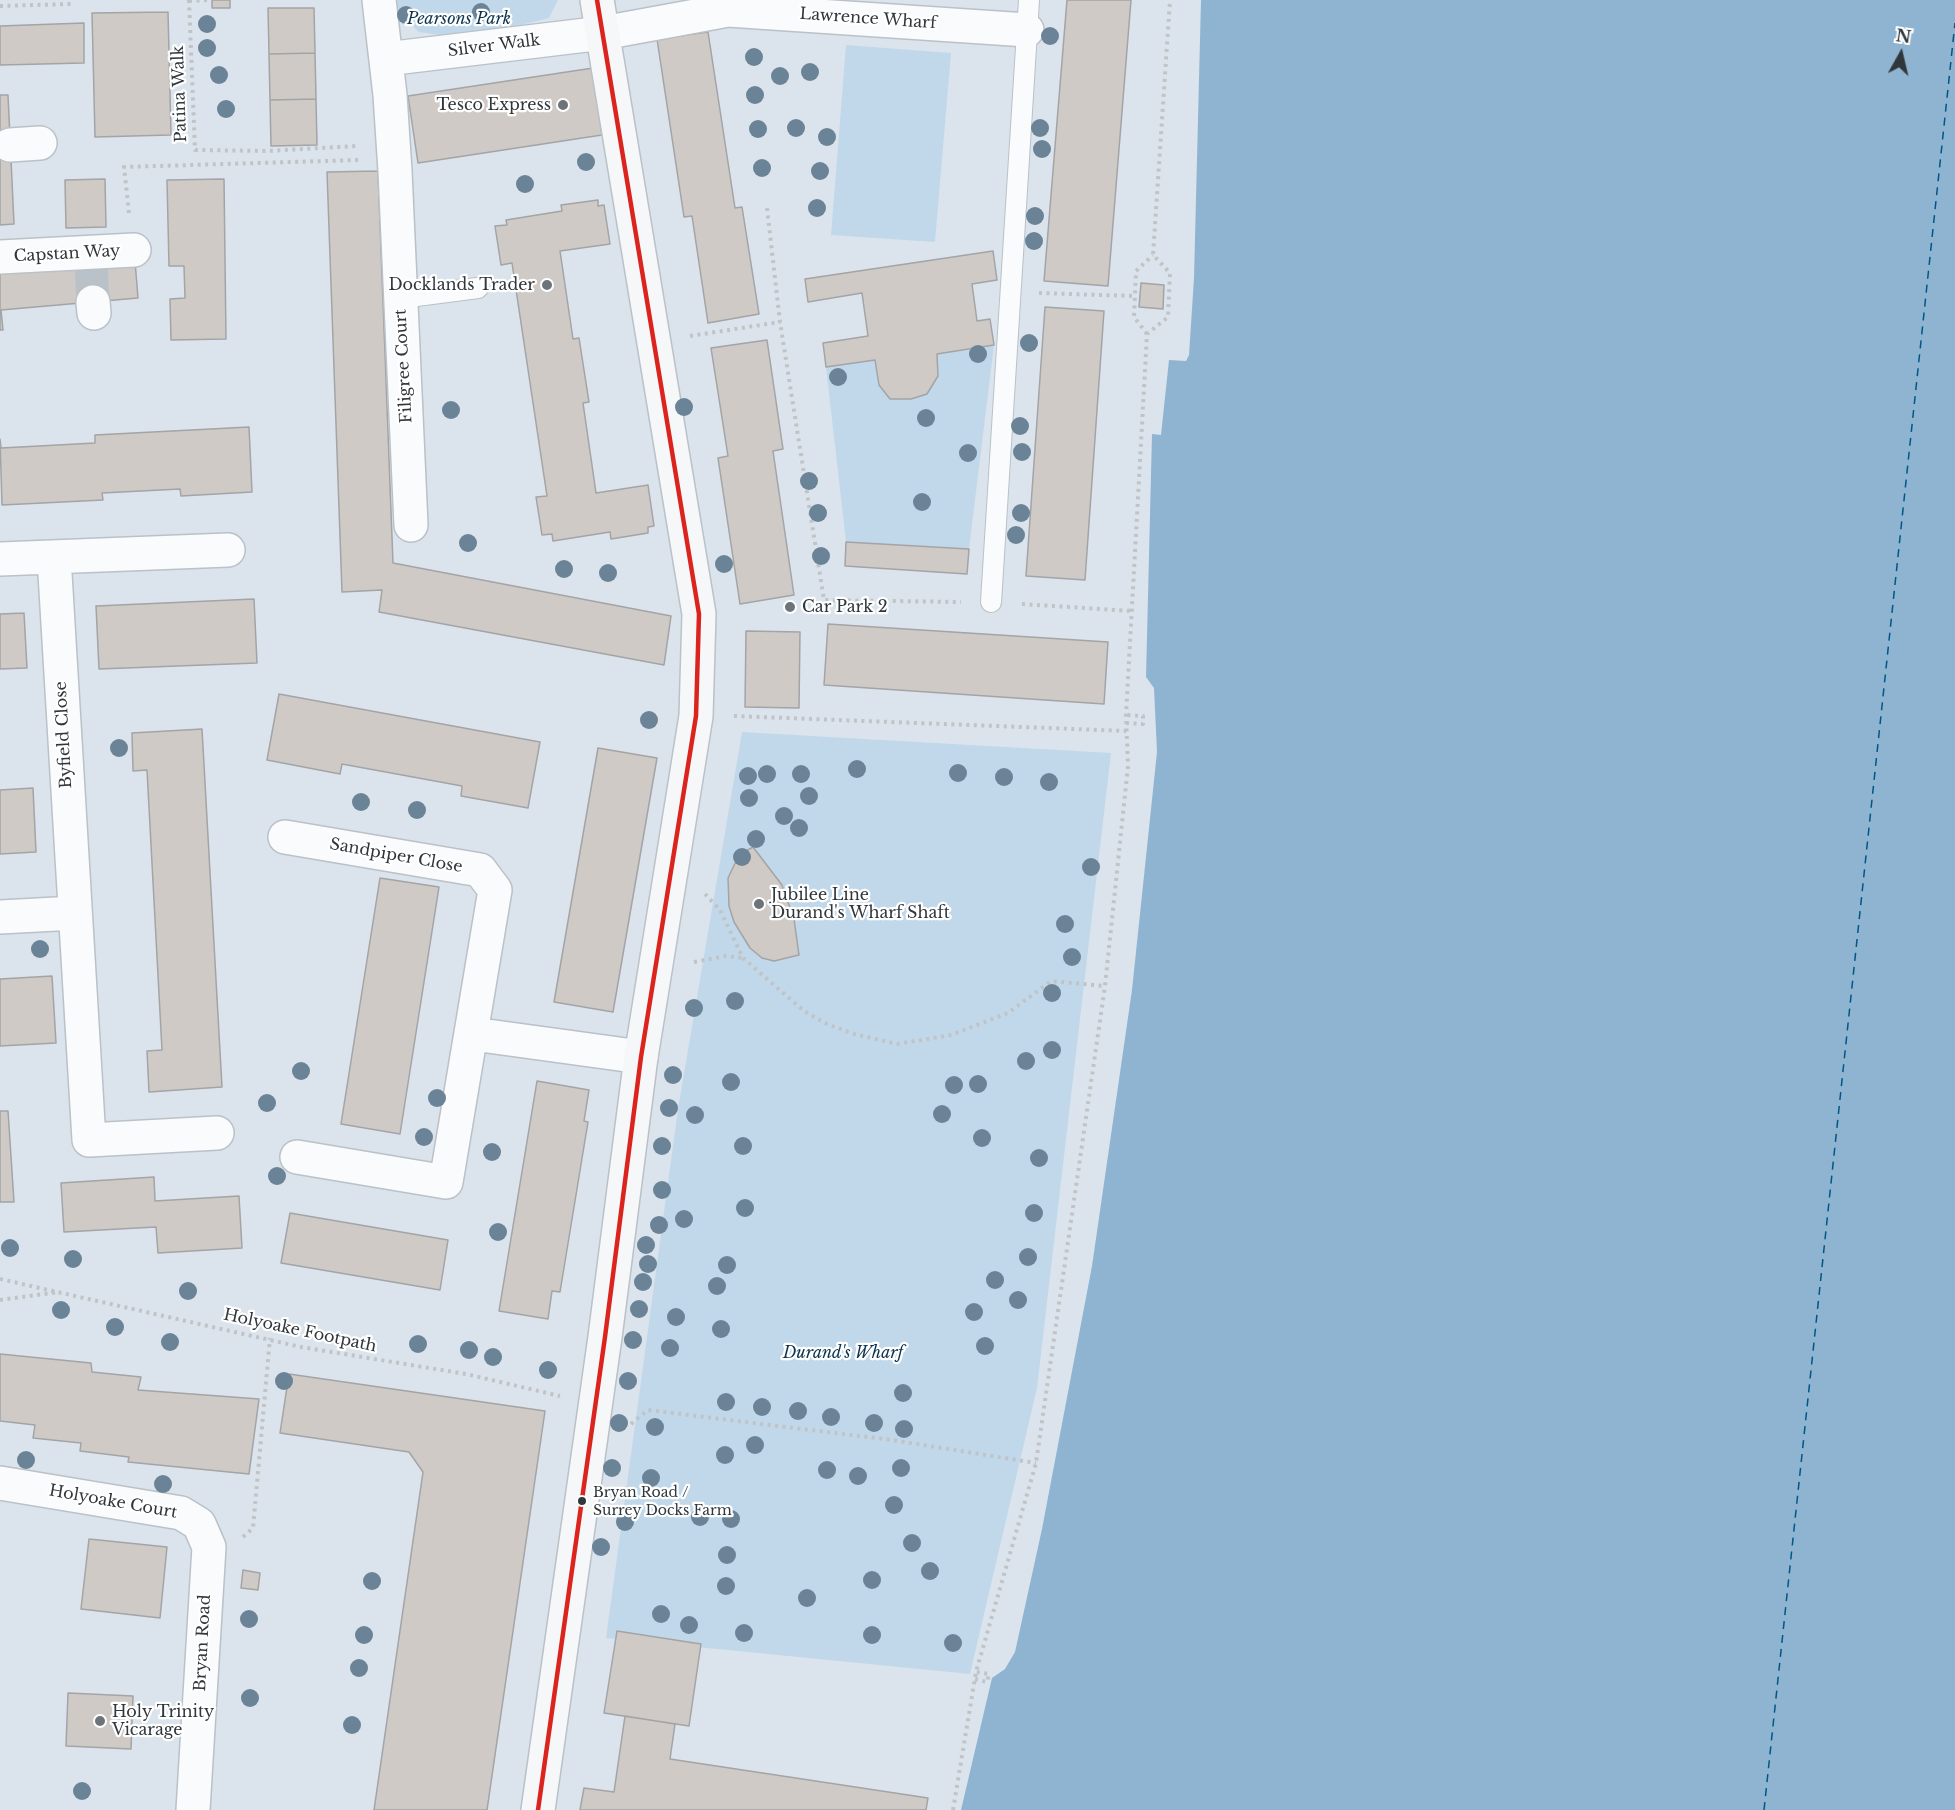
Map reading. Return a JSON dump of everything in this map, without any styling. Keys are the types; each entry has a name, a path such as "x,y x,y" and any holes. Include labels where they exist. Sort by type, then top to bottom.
{"street":[{"path":"379,0 393,158"},
{"path":"538,1810 641,1057 693,746 699,614 597,0"},
{"name":"Lawrence Wharf","path":"603,33 728,10 1028,15"},
{"name":"Silver Walk","path":"386,59 603,33"},
{"name":"Filigree Court","path":"393,158 411,525"},
{"name":"Capstan Way","path":"0,257 90,259 134,250"},
{"path":"0,559 228,550"},
{"name":"Byfield Close","path":"54,557 89,1140 217,1133"},
{"name":"Sandpiper Close","path":"285,837 480,870 495,890 447,1182 297,1157"},
{"path":"0,917 75,913"},
{"path":"473,1034 641,1057"},
{"name":"Holyoake Court","path":"0,1483 181,1512 199,1524 209,1547"},
{"name":"Bryan Road","path":"193,1810 209,1547"}],"lane":[{"path":"991,602 1028,15"},
{"path":"401,298 478,288"}],"path":[{"path":"189,1 208,0"},
{"path":"953,1810 976,1672 1036,1463 1105,986 1128,766 1126,715 1148,334 1134,317 1134,296 1136,271 1153,255 1170,0"},
{"name":"Patina Walk","path":"189,1 195,150 267,151 393,158"},
{"path":"0,6 72,3"},
{"path":"134,250 124,167 393,158"},
{"path":"767,208 780,322 824,600 991,602 1132,611"},
{"path":"1148,334 1168,317 1170,273 1153,255"},
{"path":"1010,292 1134,296"},
{"path":"701,334 780,322"},
{"path":"1126,715 1143,716 1143,724 1126,723"},
{"path":"754,717 1126,731"},
{"path":"700,893 705,894 720,910 743,958 789,1000 827,1024 854,1034 897,1044 951,1035 1008,1013 1052,981 1105,986"},
{"path":"699,963 726,956 743,958"},
{"name":"Holyoake Footpath","path":"0,1279 270,1338 301,1347 466,1374 564,1396"},
{"path":"0,1300 63,1292"},
{"path":"240,1539 252,1528 270,1338"},
{"path":"627,1427 648,1410 892,1440 1036,1463"},
{"path":"975,1679 987,1682 989,1674 976,1672"}],"green space":[{"name":"Pearsons Park","path":"386,0 558,0 549,18 465,39 419,32"},
{"path":"846,45 951,53 935,242 831,235"},
{"path":"994,345 969,549 846,542 826,367 875,360 879,385 890,398 911,399 927,394 938,376 937,354"},
{"name":"Durand's Wharf","path":"742,732 1111,753 1037,1388 970,1674 606,1638 678,1109"}],"shaded area":[{"path":"1201,0 1955,0 1955,1810 961,1810 992,1678 1005,1669 1015,1652 1042,1529 1092,1266 1132,990 1157,752 1154,688 1146,677 1152,434 1161,435 1169,360 1186,361 1189,355 1194,278"}],"building":[{"path":"212,0 230,0 230,8 212,8"},
{"path":"1067,0 1131,0 1108,286 1044,281"},
{"path":"268,8 314,8 315,53 269,54"},
{"path":"168,12 171,135 95,137 92,13"},
{"path":"84,23 84,63 0,65 0,26"},
{"path":"708,32 735,208 742,207 759,314 708,323 692,216 684,217 657,39"},
{"path":"315,53 316,99 270,100 269,54"},
{"path":"593,68 602,135 418,163 408,96"},
{"path":"0,95 8,95 14,224 0,225"},
{"path":"316,99 317,145 271,146 270,100"},
{"path":"378,171 393,563 671,616 664,665 379,612 382,590 342,592 327,172"},
{"path":"105,179 106,227 66,228 65,180"},
{"path":"224,179 226,339 171,340 170,299 185,298 184,266 169,266 167,180"},
{"path":"598,200 598,206 604,205 610,244 560,251 573,339 579,338 589,402 583,403 596,493 648,485 654,526 648,527 648,533 611,539 610,532 553,541 552,534 542,535 536,497 547,496 512,263 501,265 495,226 507,225 506,220 562,211 561,205"},
{"path":"993,251 997,280 972,284 977,321 990,319 994,345 937,354 938,376 927,394 911,399 890,399 879,385 875,360 826,367 823,343 868,336 862,293 808,302 805,279"},
{"path":"135,261 138,298 1,310 3,330 0,330 0,273"},
{"path":"1141,283 1164,285 1163,309 1139,307"},
{"path":"1045,307 1104,311 1085,580 1026,576"},
{"path":"767,340 783,449 773,451 794,595 740,604 718,458 728,456 711,348"},
{"path":"249,427 252,492 181,496 180,489 102,493 103,500 2,505 0,439 1,448 95,443 95,435"},
{"path":"846,542 969,549 967,574 845,566"},
{"path":"254,599 257,663 99,669 96,606"},
{"path":"24,613 27,668 0,669 0,614"},
{"path":"828,624 1108,642 1104,704 824,685"},
{"path":"746,631 800,632 799,708 745,707"},
{"path":"279,694 540,742 528,808 461,796 462,786 342,764 340,774 267,760"},
{"path":"202,729 222,1087 149,1092 147,1051 162,1050 147,770 133,771 132,733"},
{"path":"598,748 657,758 613,1012 554,1002"},
{"path":"33,788 36,852 0,854 0,790"},
{"name":"Jubilee Line Durand's Wharf Shaft","path":"753,847 782,885 794,919 799,955 774,961 762,958 750,948 734,922 729,906 728,878 739,855"},
{"path":"380,878 439,887 400,1134 341,1124"},
{"path":"52,976 56,1043 0,1046 0,979"},
{"path":"537,1081 589,1090 584,1121 588,1122 560,1292 552,1291 548,1319 499,1311"},
{"path":"0,1111 8,1111 14,1202 0,1202"},
{"path":"154,1177 155,1201 239,1196 242,1248 158,1253 156,1227 64,1232 61,1183"},
{"path":"290,1213 448,1240 440,1290 281,1263"},
{"path":"0,1354 91,1363 92,1372 141,1377 138,1390 259,1399 249,1474 128,1462 129,1457 80,1451 81,1443 33,1438 35,1425 0,1421"},
{"path":"289,1374 545,1411 487,1810 374,1810 423,1472 409,1452 280,1433"},
{"path":"89,1539 167,1547 160,1618 81,1609"},
{"path":"243,1570 260,1573 258,1590 241,1588"},
{"path":"617,1631 701,1644 689,1726 604,1713"},
{"name":"Holy Trinity Vicarage","path":"68,1693 133,1696 131,1749 66,1746"},
{"path":"625,1716 675,1724 670,1759 928,1798 926,1810 580,1810 584,1788 614,1792"}],"ferry route":[{"path":"1764,1810 1955,23"}],"tunnel":[{"path":"91,265 93,302"}],"transit line":[{"path":"538,1810 605,1337 641,1057 696,716 699,614 597,0"}],"place":[{"name":"Tesco Express","path":"563,105"},
{"name":"Docklands Trader","path":"547,285"},
{"name":"Car Park 2","path":"790,607"},
{"name":"Jubilee Line Durand's Wharf Shaft","path":"759,904"},
{"name":"Bryan Road / Surrey Docks Farm","path":"582,1501"},
{"name":"Holy Trinity Vicarage","path":"100,1721"}]}
